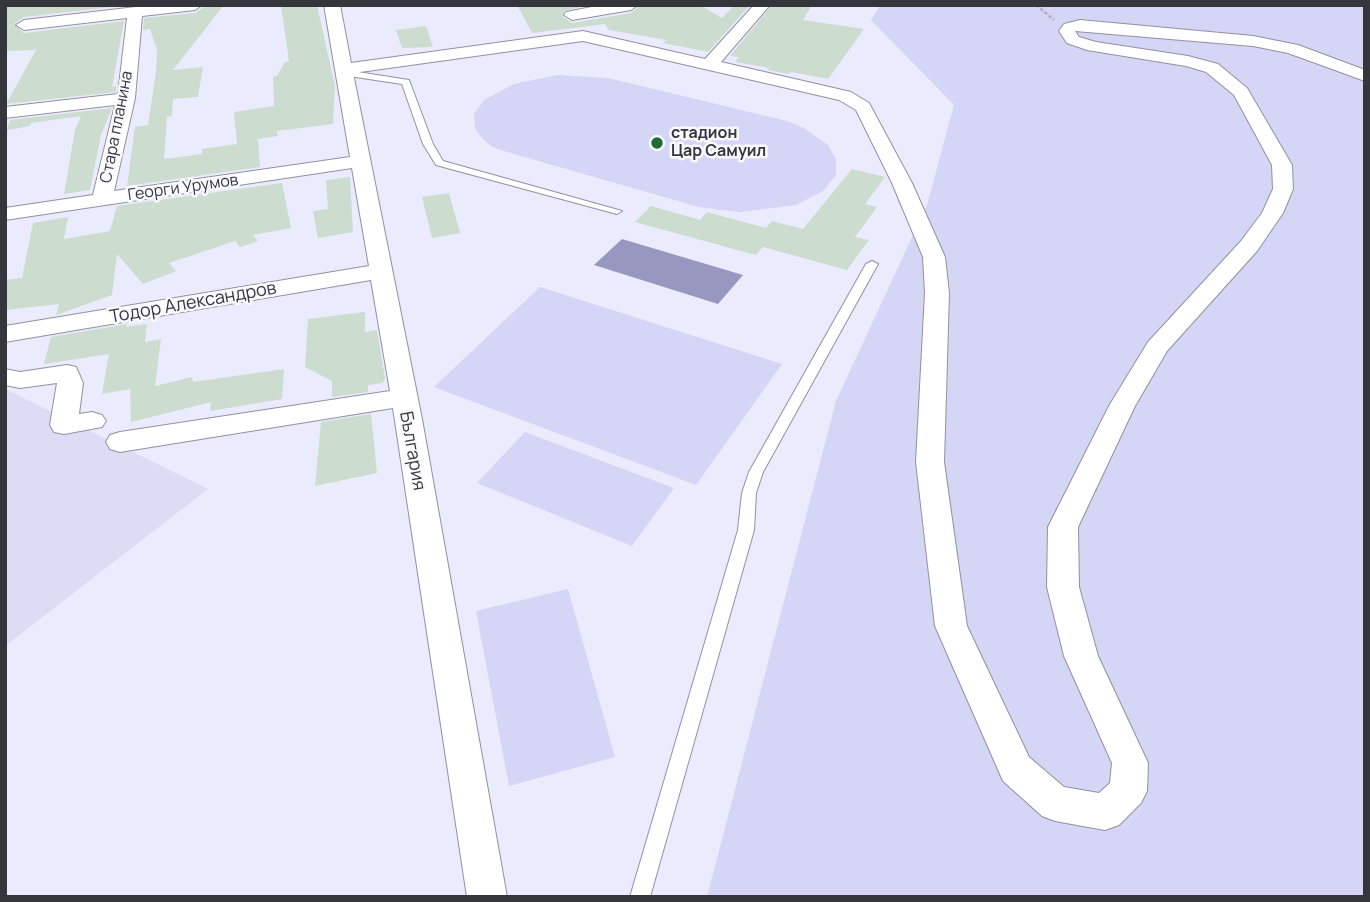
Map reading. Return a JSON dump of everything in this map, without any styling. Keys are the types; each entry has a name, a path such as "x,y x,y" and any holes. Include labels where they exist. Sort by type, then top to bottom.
{"street":[{"path":"29,5 20,32 135,12 195,5"},
{"name":"България","path":"332,5 381,271 487,897"},
{"path":"583,36 569,10 631,5"},
{"path":"710,64 763,5"},
{"name":"Стара планина","path":"102,200 126,98 135,12"},
{"path":"345,71 583,36 845,96 863,107 902,183 934,257 937,293 930,462 951,626 1016,769 1055,803 1105,812 1128,791 1130,763 1081,656 1063,587 1063,527 1122,405 1157,347 1249,246 1272,213 1283,189 1282,165 1241,92 1212,68 1188,61 1093,47 1073,40 1067,31 1070,27 1080,25 1253,41 1292,49 1365,76"},
{"path":"5,113 126,98"},
{"name":"Георги Урумов","path":"5,214 361,161"},
{"name":"Тодор Александров","path":"10,334 381,271"},
{"path":"5,362 10,334"},
{"path":"5,377 20,380 67,373 70,383 64,425 92,421"},
{"path":"120,442 403,398"}],"lane":[{"path":"345,71 407,82 428,144 439,163 617,211"},
{"path":"640,897 746,530 749,493 756,471 872,264"}],"shaded area":[{"path":"880,5 1365,5 1365,897 707,897 836,401 927,205 954,105 871,20"},
{"name":"стадион Цар Самуил","path":"558,75 608,78 787,121 804,128 828,145 836,159 836,175 823,191 796,205 740,212 699,207 507,152 492,147 480,136 475,128 474,114 484,100 514,84"},
{"path":"622,239 743,275 718,304 594,265"},
{"path":"540,287 782,364 696,485 434,387"},
{"path":"5,389 208,489 5,646"},
{"path":"525,432 674,488 632,546 477,483"},
{"path":"568,589 615,757 509,786 476,611"}],"building":[{"path":"5,5 128,5 24,17 14,24 24,33 124,21 112,87 116,86 116,92 6,104 36,50 5,51"},
{"path":"224,5 173,70 203,67 198,97 173,99 172,116 167,117 164,159 202,154 202,149 237,144 234,112 274,106 273,77 277,76 285,62 289,61 281,5 317,5 335,86 333,124 277,131 278,136 258,139 260,167 127,186 135,127 148,125 156,72 157,50 150,29 143,30 144,18 195,13 204,7"},
{"path":"517,5 587,5 564,11 563,17 572,23 631,13 641,5 700,5 722,18 734,5 750,5 708,52 663,43 666,40 609,30 605,24 532,33"},
{"path":"772,5 812,5 803,20 864,29 828,79 791,72 788,74 735,62 739,57 730,56"},
{"path":"426,26 433,47 402,48 396,30"},
{"path":"112,108 101,135 90,190 64,194 75,130 81,116 31,123 30,126 7,130 10,120"},
{"path":"852,169 885,177 865,204 877,207 855,237 869,240 847,270 763,247 756,255 635,222 651,206 700,220 707,212 766,228 772,221 803,229"},
{"path":"350,177 353,232 318,238 313,211 328,209 326,180"},
{"path":"282,183 291,228 253,235 258,241 240,247 235,241 169,263 176,271 143,284 117,254 112,295 56,315 59,304 5,310 5,280 22,278 33,223 68,217 64,239 110,231 117,206"},
{"path":"449,193 460,233 432,238 422,197"},
{"path":"365,312 365,332 377,330 385,378 383,383 368,385 368,392 332,397 332,381 305,367 308,319"},
{"path":"127,324 126,327 147,324 145,342 161,339 155,386 192,377 193,382 284,369 282,399 210,411 211,402 131,422 130,389 102,394 109,354 44,364 51,337"},
{"path":"371,414 377,473 315,486 321,422"}],"place":[{"name":"стадион Цар Самуил","path":"657,143"}]}
